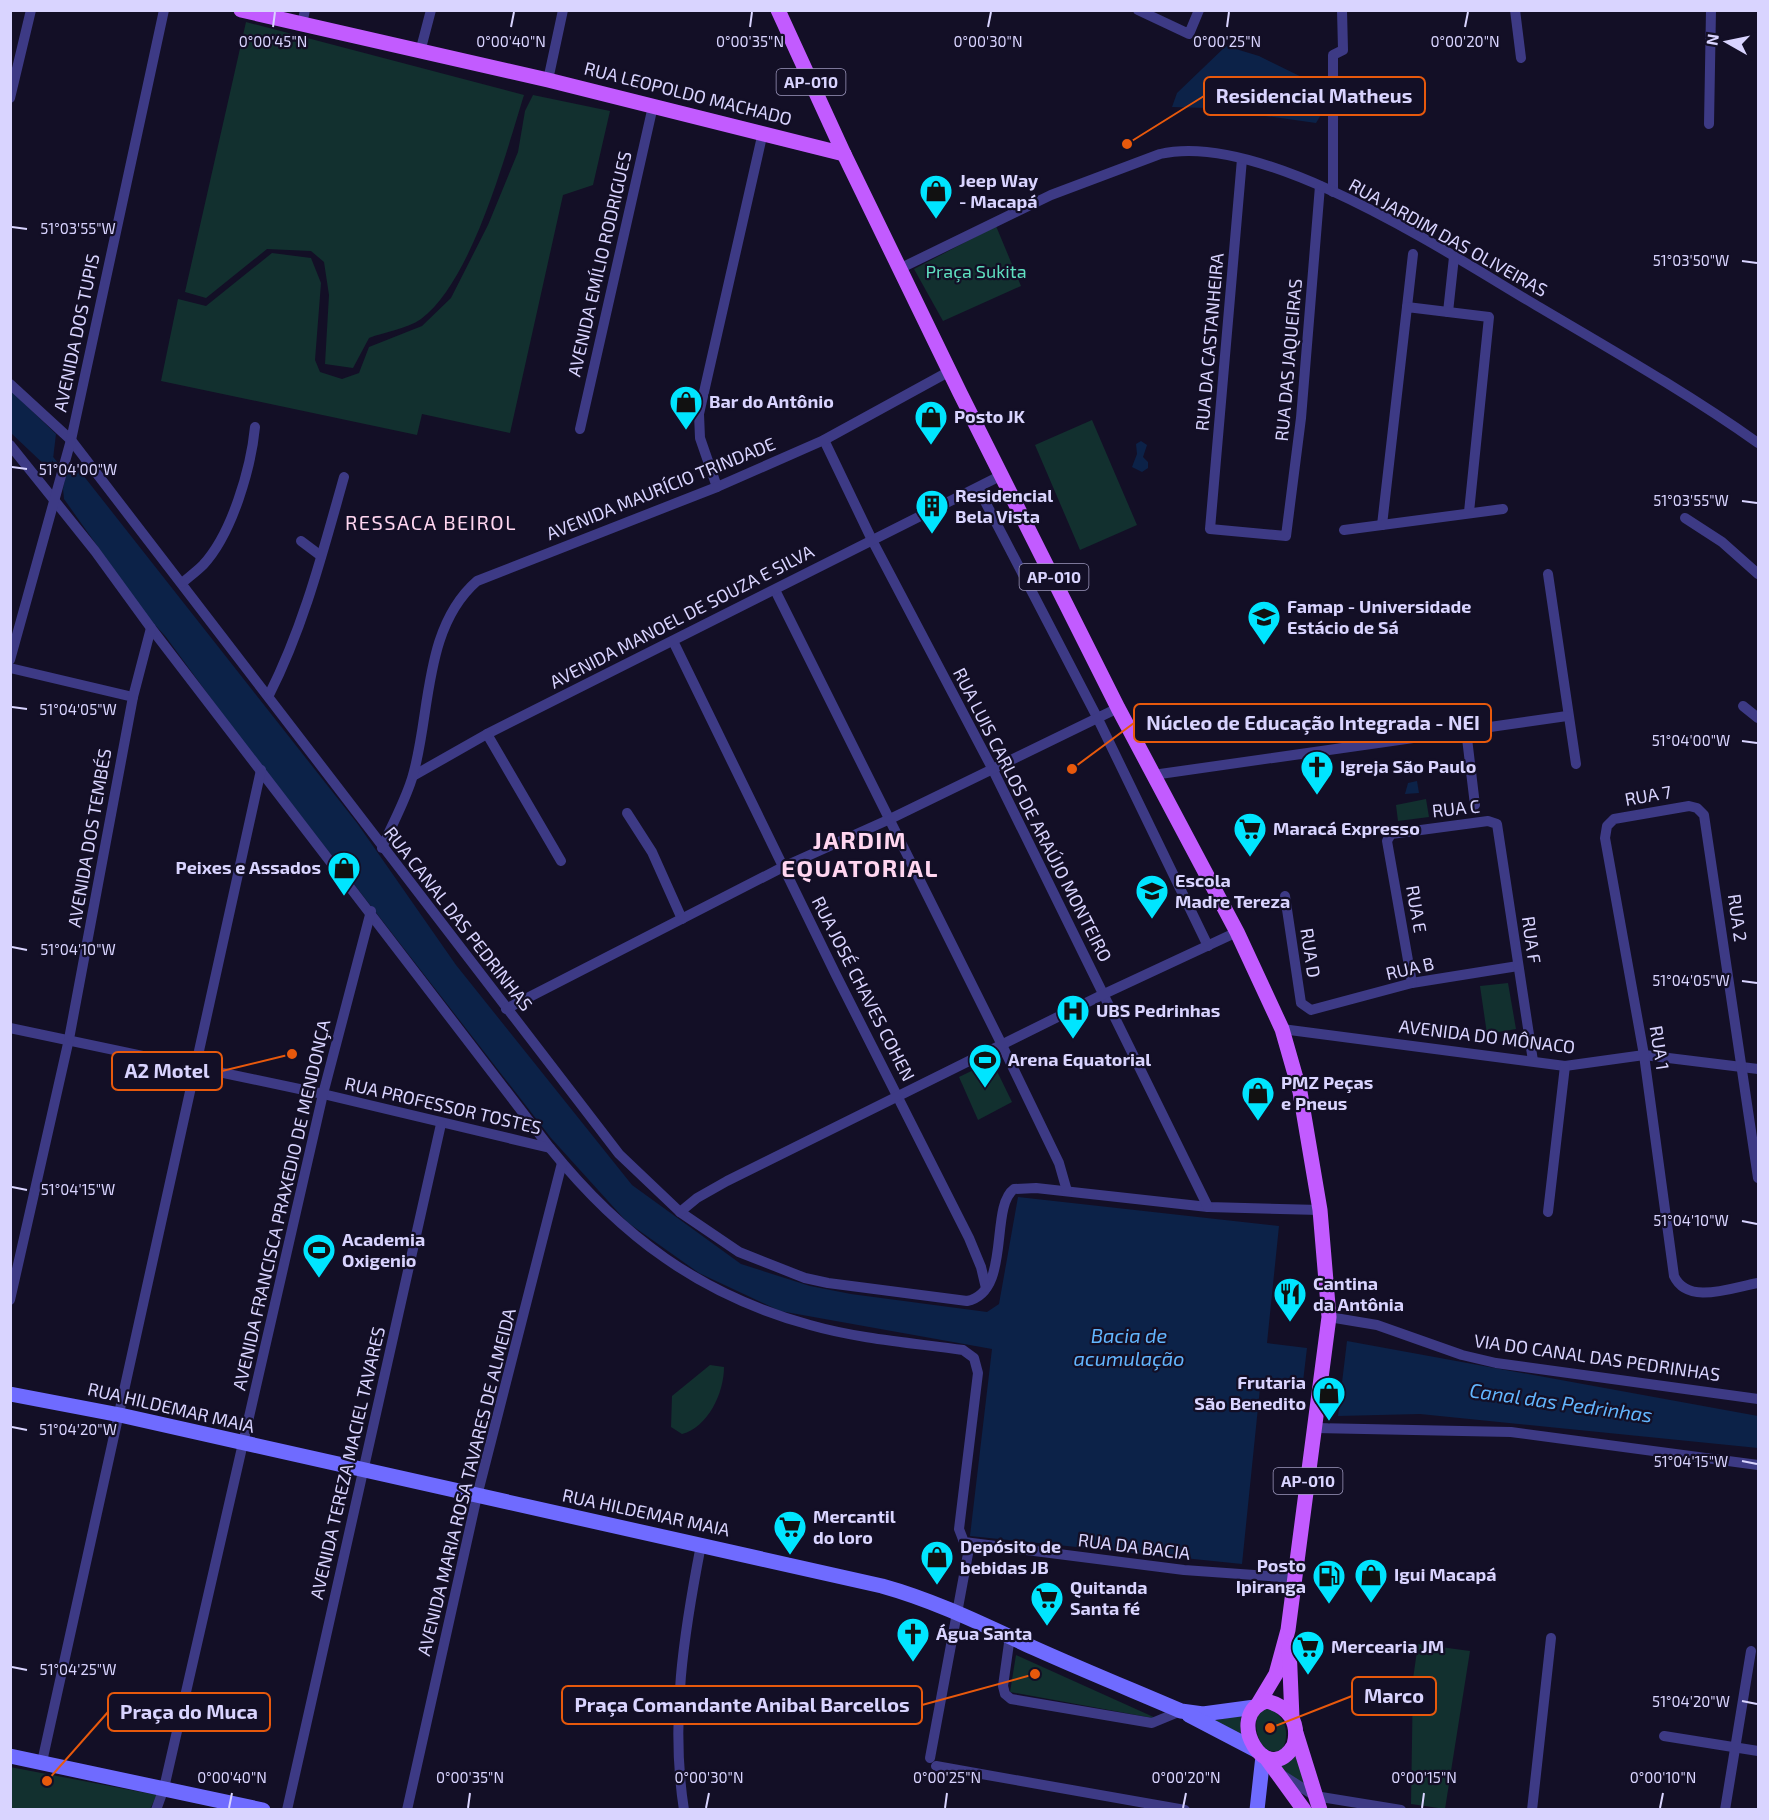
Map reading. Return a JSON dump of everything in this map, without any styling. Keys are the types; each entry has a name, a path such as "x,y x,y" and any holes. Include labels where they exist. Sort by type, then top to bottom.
{"main road":[{"name":"RUA LEOPOLDO MACHADO","path":"241,10 303,17 420,52 548,80 844,154"},
{"name":"AP-010","path":"778,10 844,154 950,371 1118,708 1237,932 1282,1029 1300,1092 1320,1210 1329,1317 1288,1630 1276,1674 1257,1706 1248,1728 1265,1758 1304,1809"},
{"name":"RUA HILDEMAR MAIA","path":"10,1394 120,1415 882,1586 912,1594 956,1612 1181,1711 1203,1714 1257,1706"},
{"name":"AP-010","path":"1288,1630 1294,1725 1318,1803"},
{"path":"1181,1711 1265,1758 1281,1758 1290,1751 1294,1725 1288,1711 1278,1704 1266,1701 1257,1706"},
{"path":"10,1756 263,1809"},
{"path":"1257,1809 1265,1758"}],"street":[{"path":"10,98 31,10"},
{"name":"AVENIDA DOS TUPIS","path":"10,660 70,443 164,10"},
{"path":"420,52 431,10"},
{"path":"548,80 563,10"},
{"path":"1138,10 1190,34 1199,10"},
{"path":"1333,192 1333,55 1343,50 1342,10"},
{"path":"1515,10 1521,58"},
{"path":"1709,124 1711,10"},
{"name":"AVENIDA EMÍLIO RODRIGUES","path":"579,429 653,106"},
{"path":"717,487 700,438 699,414 763,132"},
{"name":"RUA JARDIM DAS OLIVEIRAS","path":"901,268 1052,195 1160,154 1179,150 1197,150 1242,159 1320,186 1384,216 1687,394 1758,443"},
{"name":"RUA DA CASTANHEIRA","path":"1242,159 1210,529 1287,536"},
{"name":"RUA DAS JAQUEIRAS","path":"1287,536 1302,407 1320,186"},
{"path":"1382,525 1413,254"},
{"path":"1448,312 1454,257"},
{"path":"1407,307 1489,317 1469,512"},
{"name":"AVENIDA MAURÍCIO TRINDADE","path":"382,848 413,776 438,651 456,604 477,581 717,487 824,440 950,371"},
{"name":"RUA CANAL DAS PEDRINHAS","path":"10,384 70,443 182,583 269,695 330,781 624,1159 680,1212 739,1252 805,1278 959,1301 974,1299 986,1289"},
{"path":"182,583 203,564 219,542 234,508 253,445 255,427"},
{"name":"RUA LUIS CARLOS DE ARAÚJO MONTEIRO","path":"824,440 872,540 992,768 1208,1207"},
{"path":"10,445 55,498 151,628 371,911 550,1148 635,1238 681,1269 733,1298 811,1326 963,1350 975,1358 978,1365 960,1529 963,1539 970,1543 956,1612 933,1762 1185,1809"},
{"name":"AVENIDA MANOEL DE SOUZA E SILVA","path":"413,776 487,734 1002,475"},
{"path":"269,695 296,634 344,477"},
{"path":"973,491 1097,717 1208,946"},
{"path":"1344,530 1503,509"},
{"path":"1685,518 1722,542 1758,574"},
{"path":"301,541 321,556"},
{"path":"1548,574 1567,716 1576,764"},
{"path":"775,590 1002,1045 1059,1163 1067,1191"},
{"name":"AVENIDA DOS TEMBÉS","path":"10,1300 69,1039 133,697 151,628"},
{"name":"RUA JOSÉ CHAVES COHEN","path":"673,641 783,867 969,1238 981,1267 986,1289"},
{"path":"10,668 133,697"},
{"path":"1743,706 1758,717"},
{"path":"506,1009 783,867 890,819 1118,708"},
{"path":"1153,775 1567,716"},
{"path":"1466,730 1475,805"},
{"path":"487,734 561,861"},
{"path":"42,1762 261,770"},
{"name":"RUA 7","path":"1607,826 1614,819 1639,813 1683,807 1697,808"},
{"name":"RUA 2","path":"1697,808 1704,815 1708,830 1740,1066 1758,1178"},
{"path":"627,813 652,852 682,919"},
{"name":"RUA C","path":"1387,841 1391,834 1488,821 1497,824"},
{"name":"RUA F","path":"1497,824 1533,1061"},
{"name":"RUA 1","path":"1607,826 1605,838 1625,936 1644,1055 1674,1276 1683,1289 1696,1293 1758,1283"},
{"name":"RUA E","path":"1387,841 1412,984"},
{"name":"RUA D","path":"1285,896 1301,1003 1311,1010"},
{"name":"AVENIDA FRANCISCA PRAXEDIO DE MENDONÇA","path":"156,1809 164,1788 323,1094 371,911"},
{"path":"680,1212 717,1186 899,1098 1104,994 1237,932"},
{"name":"RUA B","path":"1311,1010 1412,984 1518,966"},
{"name":"RUA PROFESSOR TOSTES","path":"10,1028 323,1094 441,1124 550,1148"},
{"name":"AVENIDA DO MÔNACO","path":"1282,1029 1565,1066 1644,1055 1758,1069"},
{"path":"1548,1212 1565,1066"},
{"name":"AVENIDA TEREZA MACIEL TAVARES","path":"287,1809 441,1124"},
{"name":"AVENIDA MARIA ROSA TAVARES DE ALMEIDA","path":"406,1809 477,1496 562,1162"},
{"path":"986,1289 999,1246 1005,1204 1014,1190 1036,1188 1208,1207 1320,1210"},
{"name":"VIA DO CANAL DAS PEDRINHAS","path":"1329,1317 1377,1325 1412,1335 1462,1355 1496,1363 1758,1399"},
{"path":"1315,1428 1511,1432 1758,1465"},
{"name":"RUA DA BACIA","path":"970,1543 1184,1570 1295,1578"},
{"path":"684,1809 678,1747 682,1655 701,1545"},
{"path":"1010,1636 1003,1686 1005,1694 1011,1699 1152,1723 1181,1711"},
{"path":"1532,1809 1551,1638"},
{"path":"1725,1809 1751,1651"},
{"path":"1664,1736 1758,1751"},
{"path":"1265,1758 1318,1803 1401,1809"}],"green space":[{"path":"246,22 524,95 497,183 471,248 456,277 439,301 421,319 402,328 369,338 353,368 325,364 329,295 324,262 311,251 267,249 206,298 185,292"},
{"path":"533,95 610,111 593,185 563,195 510,433 422,414 417,435 161,381 178,299 206,306 272,253 311,258 321,283 315,360 320,372 342,379 359,373 369,347 422,326 451,298 488,225 518,152 525,111"},
{"name":"Praça Sukita","path":"996,226 1021,286 943,321 914,269"},
{"path":"1092,420 1137,525 1080,550 1035,445"},
{"path":"1426,799 1429,817 1398,821 1396,805"},
{"path":"1508,983 1516,1029 1487,1034 1480,986"},
{"name":"Arena Equatorial","path":"992,1061 1012,1102 978,1120 959,1077"},
{"path":"710,1365 724,1367 718,1398 700,1424 682,1434 671,1427 672,1396"},
{"path":"1418,1644 1470,1651 1445,1809 1411,1804 1413,1679"},
{"path":"1016,1655 1158,1719 1010,1692"},
{"path":"1267,1707 1278,1715 1285,1725 1286,1737 1282,1750 1268,1750 1260,1741 1256,1728 1257,1714"},
{"path":"1245,1714 1245,1740 1208,1722"},
{"path":"1293,1754 1300,1756 1309,1789 1277,1767"},
{"path":"10,1767 157,1795 150,1809 11,1809"}],"water":[{"path":"1226,46 1259,56 1316,84 1322,113 1316,123 1208,108 1172,107 1177,93"},
{"path":"10,390 56,434 53,459 49,469 11,433"},
{"path":"1141,441 1147,445 1143,457 1148,462 1148,468 1142,472 1132,467 1137,454 1136,444"},
{"name":"Bacia de acumulação","path":"67,469 79,470 357,823 456,965 632,1185 741,1264 810,1286 851,1294 987,1312 999,1304 1018,1197 1279,1226 1267,1343 1307,1348 1302,1390 1260,1388 1242,1564 970,1536 992,1349 780,1311 699,1273 627,1222 551,1138 232,727 166,637 147,616 64,499 63,489"},
{"path":"1417,781 1419,793 1405,794 1408,783"},
{"name":"Canal das Pedrinhas","path":"1347,1341 1758,1416 1758,1448 1420,1414 1338,1416"}],"waterway":[{"path":"52,458 61,469"}],"place":[{"name":"Residencial Matheus","path":"1127,144"},
{"name":"Jeep Way - Macapá","path":"936,220"},
{"name":"Bar do Antônio","path":"686,431"},
{"name":"Posto JK","path":"931,446"},
{"name":"Residencial Bela Vista","path":"932,535"},
{"name":"Famap - Universidade Estácio de Sá","path":"1264,646"},
{"name":"Núcleo de Educação Integrada - NEI","path":"1072,769"},
{"name":"Igreja São Paulo","path":"1317,796"},
{"name":"Maracá Expresso","path":"1250,858"},
{"name":"Peixes e Assados","path":"344,897"},
{"name":"Escola Madre Tereza","path":"1152,920"},
{"name":"UBS Pedrinhas","path":"1073,1040"},
{"name":"A2 Motel","path":"292,1054"},
{"name":"Arena Equatorial","path":"985,1089"},
{"name":"PMZ Peças e Pneus","path":"1258,1122"},
{"name":"Academia Oxigenio","path":"319,1279"},
{"name":"Cantina da Antônia","path":"1290,1323"},
{"name":"Frutaria São Benedito","path":"1329,1422"},
{"name":"Mercantil do loro","path":"790,1556"},
{"name":"Depósito de bebidas JB","path":"937,1586"},
{"name":"Igui Macapá","path":"1371,1604"},
{"name":"Posto Ipiranga","path":"1329,1605"},
{"name":"Quitanda Santa fé","path":"1047,1627"},
{"name":"Água Santa","path":"913,1663"},
{"name":"Praça Comandante Anibal Barcellos","path":"1035,1674"},
{"name":"Mercearia JM","path":"1308,1676"},
{"name":"Marco","path":"1270,1728"},
{"name":"Praça do Muca","path":"47,1781"}],"district":[{"name":"RESSACA BEIROL","path":"431,523"},
{"name":"JARDIM EQUATORIAL","path":"860,855"}]}
